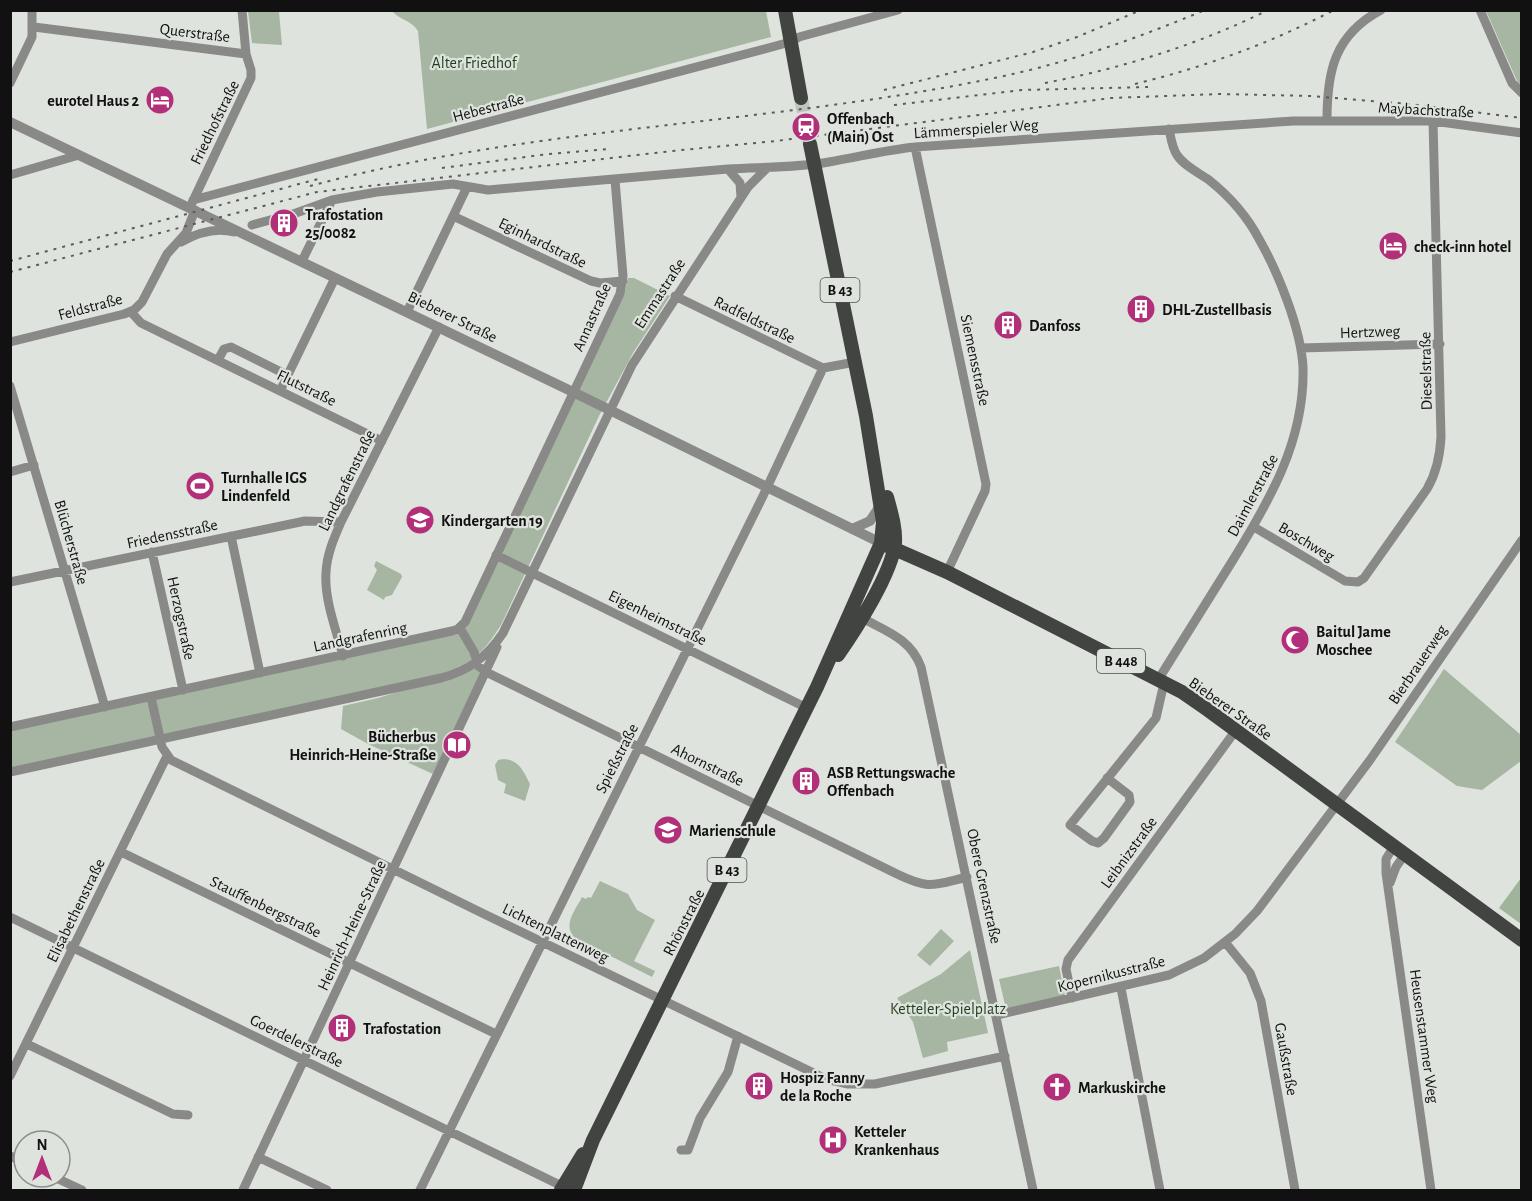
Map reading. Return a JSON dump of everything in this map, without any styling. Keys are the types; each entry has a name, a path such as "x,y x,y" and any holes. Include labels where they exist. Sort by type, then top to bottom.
{"main road":[{"path":"784,10 801,98"},
{"name":"B 43","path":"810,144 866,416 887,546"},
{"name":"B 43","path":"866,416 893,521 887,546"},
{"name":"Bieberer Straße","path":"887,546 946,572 1161,681 1195,701 1521,940"},
{"name":"Rhönstraße","path":"817,687 862,618 891,560 887,546"},
{"name":"Rhönstraße","path":"567,1190 887,546"}],"street":[{"path":"10,83 32,38 32,10"},
{"name":"Friedhofstraße","path":"192,206 251,78 246,54 242,10"},
{"name":"Hebestraße","path":"192,206 790,42 799,37 898,10"},
{"path":"1327,120 1329,81 1340,48 1360,24 1381,10"},
{"path":"1480,10 1512,83 1521,93"},
{"name":"Querstraße","path":"33,27 246,54"},
{"name":"Maybachstraße","path":"1327,120 1433,121 1521,133"},
{"name":"Lämmerspieler Weg","path":"252,225 332,200 377,192 453,184 488,190 728,169 766,169 814,164 883,150 915,147 1327,120"},
{"name":"Dieselstraße","path":"1346,582 1354,583 1364,578 1427,489 1435,474 1440,455 1440,344 1433,121"},
{"name":"Bieberer Straße","path":"10,122 192,206 243,234 887,546"},
{"name":"Daimlerstraße","path":"1107,778 1129,795 1130,802 1098,843 1070,825 1107,778 1156,718 1161,681 1254,527 1280,479 1295,435 1303,385 1300,348 1290,311 1257,234 1223,192 1178,157 1169,129"},
{"name":"Siemensstraße","path":"915,147 986,484 985,491 946,572"},
{"path":"10,175 80,155"},
{"path":"728,169 740,183 741,197"},
{"name":"Emmastraße","path":"610,410 632,365 675,296 741,197 766,169"},
{"name":"Annastraße","path":"573,392 620,294 623,281 615,180"},
{"path":"407,312 467,187"},
{"path":"302,261 332,200"},
{"name":"Feldstraße","path":"10,342 131,312 142,302 167,254 186,233 192,206"},
{"name":"Eginhardstraße","path":"453,216 591,281 600,283 623,281"},
{"path":"176,244 211,230 228,230 243,234"},
{"path":"280,391 335,278"},
{"name":"Radfeldstraße","path":"675,296 823,368"},
{"name":"Flutstraße","path":"131,312 141,322 382,441"},
{"name":"Landgrafenstraße","path":"343,656 326,580 330,549 341,522 439,327"},
{"name":"Hertzweg","path":"1300,348 1440,344"},
{"name":"Flutstraße","path":"218,360 224,348 231,347 288,375"},
{"path":"823,368 855,362"},
{"name":"Spießstraße","path":"420,1191 767,487 823,368"},
{"name":"Blücherstraße","path":"10,386 105,707"},
{"path":"460,628 465,622 573,392"},
{"path":"486,672 499,639 610,410"},
{"path":"10,472 34,465"},
{"path":"852,529 870,520 880,506"},
{"name":"Friedensstraße","path":"10,582 305,521 341,522"},
{"name":"Boschweg","path":"1254,527 1346,582"},
{"path":"231,536 260,674"},
{"name":"Bierbrauerweg","path":"1336,803 1374,753 1521,540"},
{"name":"Herzogstraße","path":"152,552 183,690"},
{"name":"Eigenheimstraße","path":"496,555 807,708"},
{"name":"Obere Grenzstraße","path":"862,618 902,639 909,645 920,662 1033,1191"},
{"name":"Landgrafenring","path":"10,727 343,656 460,628"},
{"name":"Ahornstraße","path":"460,628 474,652 479,668 486,672 917,884 931,886 967,877"},
{"path":"10,772 441,678 458,673 477,663 499,639"},
{"name":"Heinrich-Heine-Straße","path":"243,1191 486,672"},
{"path":"151,697 160,740 167,756"},
{"name":"Leibnizstraße","path":"1072,998 1066,972 1067,962 1236,730"},
{"name":"Lichtenplattenweg","path":"167,756 177,764 826,1079 853,1084 885,1082 1005,1056"},
{"name":"Elisabethenstraße","path":"10,1076 167,756"},
{"name":"Kopernikusstraße","path":"997,1015 1121,988 1179,972 1204,958 1248,921 1336,803"},
{"name":"Heusenstammer Weg","path":"1399,850 1386,859 1431,1191"},
{"name":"Stauffenbergstraße","path":"121,852 496,1034"},
{"name":"Goerdelerstraße","path":"10,917 567,1190"},
{"name":"Gaußstraße","path":"1225,942 1250,973 1261,1001 1295,1191"},
{"path":"1121,988 1160,1191"},
{"path":"681,1150 688,1150 700,1118 728,1072 738,1036"},
{"path":"27,1044 173,1114 188,1115"},
{"path":"258,1157 327,1191"}],"green space":[{"path":"248,11 290,11 279,12 282,45 252,43"},
{"name":"Alter Friedhof","path":"392,11 766,11 771,37 427,129 418,31 412,24"},
{"path":"1486,11 1521,11 1521,89 1518,83"},
{"path":"628,278 634,278 670,296 633,353 599,416 501,625 488,644 475,657 439,675 11,769 10,731 456,633 466,628 624,296"},
{"path":"376,561 401,574 402,577 392,595 385,597 384,600 367,590 377,570 374,566"},
{"path":"472,669 481,674 435,775 341,729 343,706 378,698"},
{"path":"1444,669 1521,735 1521,761 1482,790 1457,786 1395,742"},
{"path":"504,759 517,764 530,784 525,801 504,793 506,784 498,780 495,765 498,760"},
{"path":"1521,878 1521,924 1499,908"},
{"path":"600,881 628,894 637,910 655,920 634,961 655,971 652,977 575,938 571,933 570,923 576,907 582,897 591,898"},
{"path":"941,929 954,941 930,966 917,955"},
{"name":"Ketteler-Spielplatz","path":"970,950 988,1033 947,1042 948,1051 923,1058 913,1022 897,998 941,974"},
{"path":"1059,966 1065,996 1006,1009 999,979"}],"tunnel":[{"path":"801,98 810,144"}],"railway":[{"path":"884,90 1033,52 1077,37 1141,10"},
{"path":"310,186 397,165 484,150 838,104 926,91 1013,74 1110,46 1205,10"},
{"path":"1045,83 1131,63 1187,45 1268,10"},
{"path":"1135,84 1237,53 1334,10"},
{"path":"894,105 1022,90 1148,87"},
{"path":"10,272 317,192 776,141 1111,98 1220,94 1311,96 1409,104 1522,118"},
{"path":"442,168 548,154 609,149"},
{"path":"10,261 318,179"}],"place":[{"name":"eurotel Haus 2","path":"160,100"},
{"name":"Offenbach (Main) Ost","path":"806,127"},
{"name":"Trafostation 25/0082","path":"284,223"},
{"name":"check-inn hotel","path":"1393,246"},
{"name":"DHL-Zustellbasis","path":"1141,309"},
{"name":"Danfoss","path":"1008,325"},
{"name":"Turnhalle IGS Lindenfeld","path":"200,486"},
{"name":"Kindergarten 19","path":"420,520"},
{"name":"Baitul Jame Moschee","path":"1295,640"},
{"name":"Bücherbus Heinrich-Heine-Straße","path":"457,745"},
{"name":"ASB Rettungswache Offenbach","path":"806,781"},
{"name":"Marienschule","path":"668,830"},
{"name":"Trafostation","path":"342,1028"},
{"name":"Hospiz Fanny de la Roche","path":"759,1086"},
{"name":"Markuskirche","path":"1057,1087"},
{"name":"Ketteler Krankenhaus","path":"833,1140"}]}
